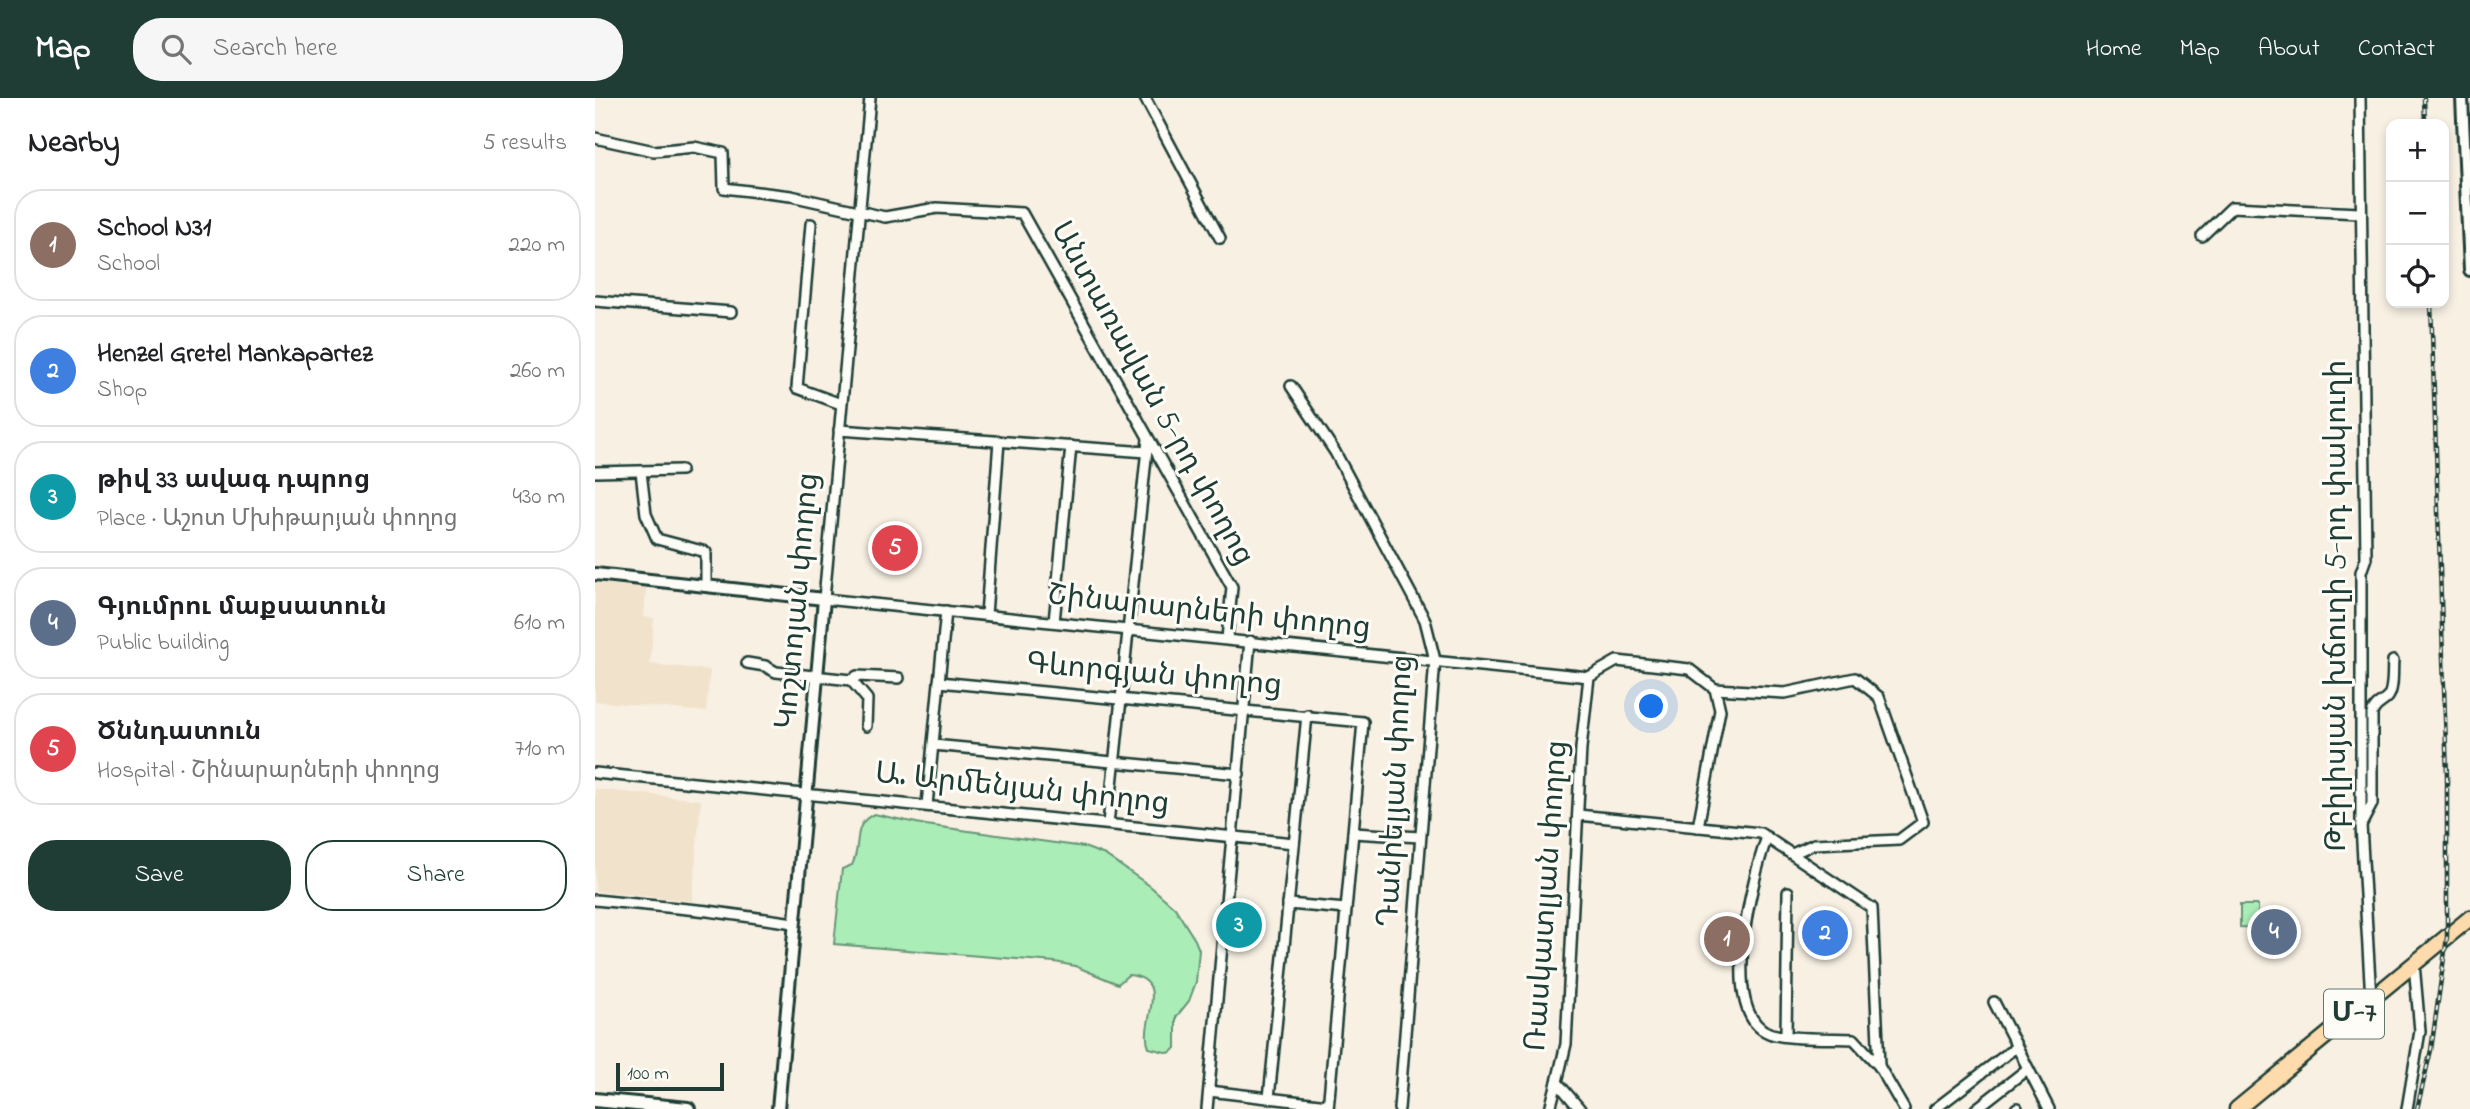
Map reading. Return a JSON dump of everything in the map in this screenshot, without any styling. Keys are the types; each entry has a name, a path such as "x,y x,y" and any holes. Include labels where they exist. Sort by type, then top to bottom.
{"highway":[{"name":"Մ-7","path":"2237,1109 2470,918"}],"main road":[{"path":"595,1100 688,1109"}],"street":[{"name":"Կոշտոյան փողոց","path":"778,1109 870,98"},
{"path":"1145,98 1220,238"},
{"name":"Թբիլիսյան խճուղի 5-րդ փակուղի","path":"2360,98 2366,558 2361,572 2361,825 2371,999"},
{"path":"2462,98 2470,270"},
{"path":"595,138 654,151 694,148 723,153 724,188 791,196 859,212"},
{"path":"2202,236 2232,207 2360,213"},
{"name":"Անտառավան 5-րդ փողոց","path":"859,212 885,217 937,208 1022,213 1232,587 1227,639"},
{"path":"811,224 797,388 841,404"},
{"path":"595,301 731,312"},
{"name":"Դանիելյան փողոց","path":"1291,386 1335,452 1425,620 1434,660 1399,1109"},
{"path":"839,430 1147,452"},
{"path":"1108,824 1126,629 1148,438"},
{"path":"986,615 999,441"},
{"path":"1054,622 1070,446"},
{"path":"595,472 641,472 648,468 681,470"},
{"path":"641,472 646,514 657,539 706,552 706,586"},
{"path":"595,574 824,599"},
{"name":"Շինարարների փողոց","path":"824,599 1589,677"},
{"path":"927,804 946,611"},
{"path":"1207,1109 1251,641"},
{"path":"1589,677 1617,661 1689,669 1715,689 1785,693 1855,678 1879,697 1923,822 1899,840 1814,844 1792,854"},
{"path":"2361,825 2372,804 2372,714 2374,707 2387,697 2391,688 2393,661"},
{"path":"747,663 765,666 776,673 851,680 857,676 898,678"},
{"name":"Ռասկատլյան փողոց","path":"1580,1109 1557,1082 1566,1044 1578,815 1589,677"},
{"path":"851,680 867,699 866,726"},
{"name":"Գևորգյան փողոց","path":"939,682 1363,722 1353,832"},
{"path":"1697,827 1720,710 1715,689"},
{"path":"1269,1098 1307,715"},
{"path":"933,745 1240,774"},
{"name":"Ա. Արմենյան փողոց","path":"595,773 927,804 1294,843"},
{"path":"1578,815 1760,833 1872,908 1879,1066"},
{"path":"1209,1091 1328,1107 1353,832 1420,837"},
{"path":"1767,837 1758,861 1741,941 1743,993 1755,1025 1770,1034 1854,1039 1879,1066 1904,1109"},
{"path":"1786,1035 1788,892"},
{"path":"595,900 708,911 793,923"},
{"path":"1288,904 1346,909"},
{"path":"2407,1109 2420,1031 2414,964"},
{"path":"1994,1002 2026,1070 2049,1109"},
{"path":"1935,1109 2016,1047"},
{"path":"1976,1109 2026,1070"},
{"path":"1550,1109 1557,1082"}],"shaded area":[{"path":"595,583 646,588 644,617 654,618 650,664 710,670 706,712 595,701"},
{"path":"595,789 701,800 692,901 595,891"}],"green space":[{"path":"874,814 926,825 1084,847 1105,855 1150,886 1175,908 1199,950 1196,982 1189,1001 1176,1017 1176,1048 1169,1053 1149,1048 1147,1038 1152,993 1142,978 1128,975 1118,984 1075,966 1055,962 834,944 842,869 852,865 862,824"},
{"path":"2240,905 2258,905 2258,928 2240,927"}],"railway":[{"path":"2424,98 2425,119"},
{"path":"2417,1109 2431,1050 2447,937 2447,776 2431,308"}],"place":[{"name":"Ծննդատուն","path":"895,548"},
{"name":"թիվ 33 ավագ դպրոց","path":"1239,925"},
{"name":"Գյումրու մաքսատուն","path":"2274,932"},
{"name":"Henzel Gretel Mankapartez","path":"1825,933"},
{"name":"School N31","path":"1727,939"}]}
